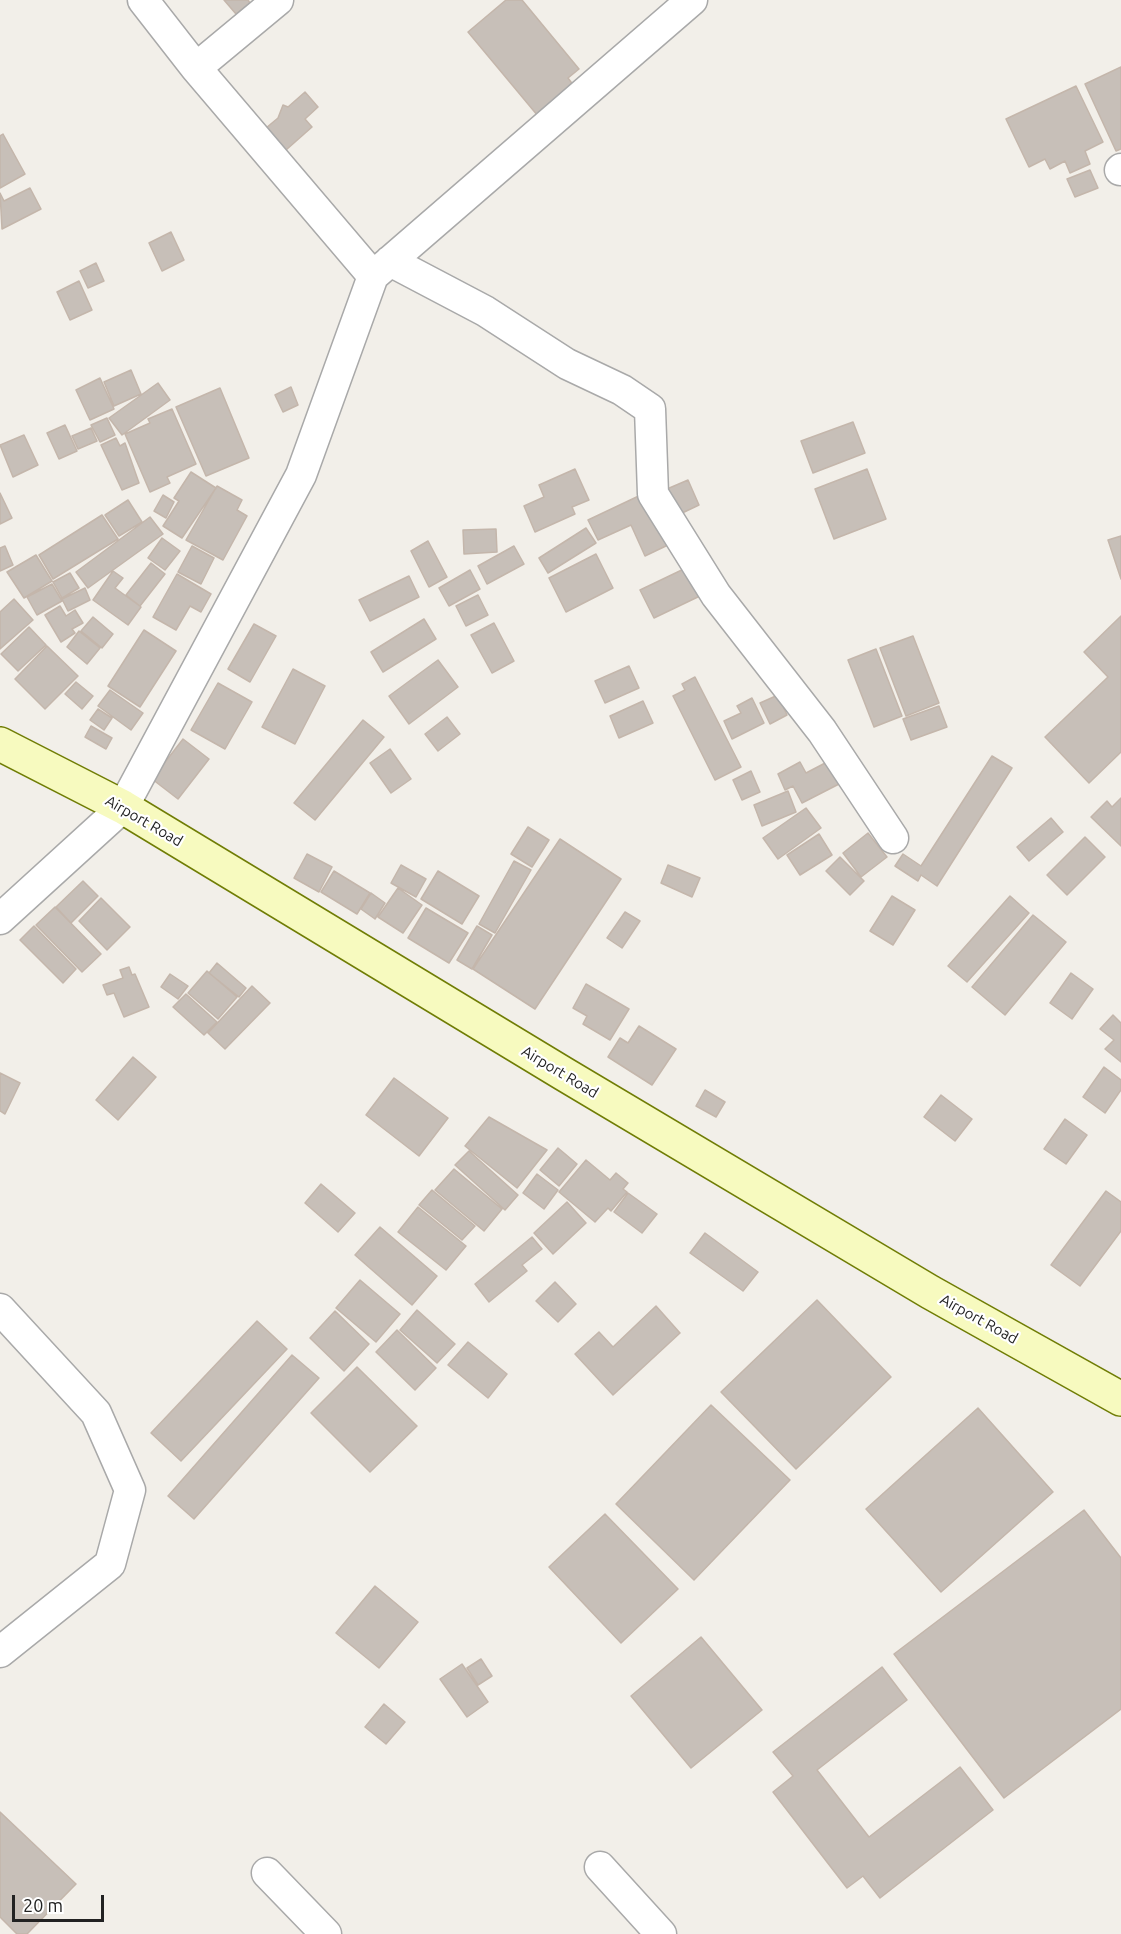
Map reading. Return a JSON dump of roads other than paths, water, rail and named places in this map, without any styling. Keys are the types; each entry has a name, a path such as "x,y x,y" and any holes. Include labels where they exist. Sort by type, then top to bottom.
{"main road":[{"name":"Airport Road","path":"0,744 123,807 930,1292 1121,1399"}],"street":[{"path":"143,0 196,68 382,268 485,311 567,364 622,390 650,409 653,494 716,595 822,731 893,838"},
{"path":"196,68 278,0"},
{"path":"0,919 123,807 301,475 382,268 692,0"},
{"path":"0,1309 96,1413 130,1490 110,1564 0,1652"},
{"path":"600,1868 661,1934"},
{"path":"267,1873 326,1934"}]}
